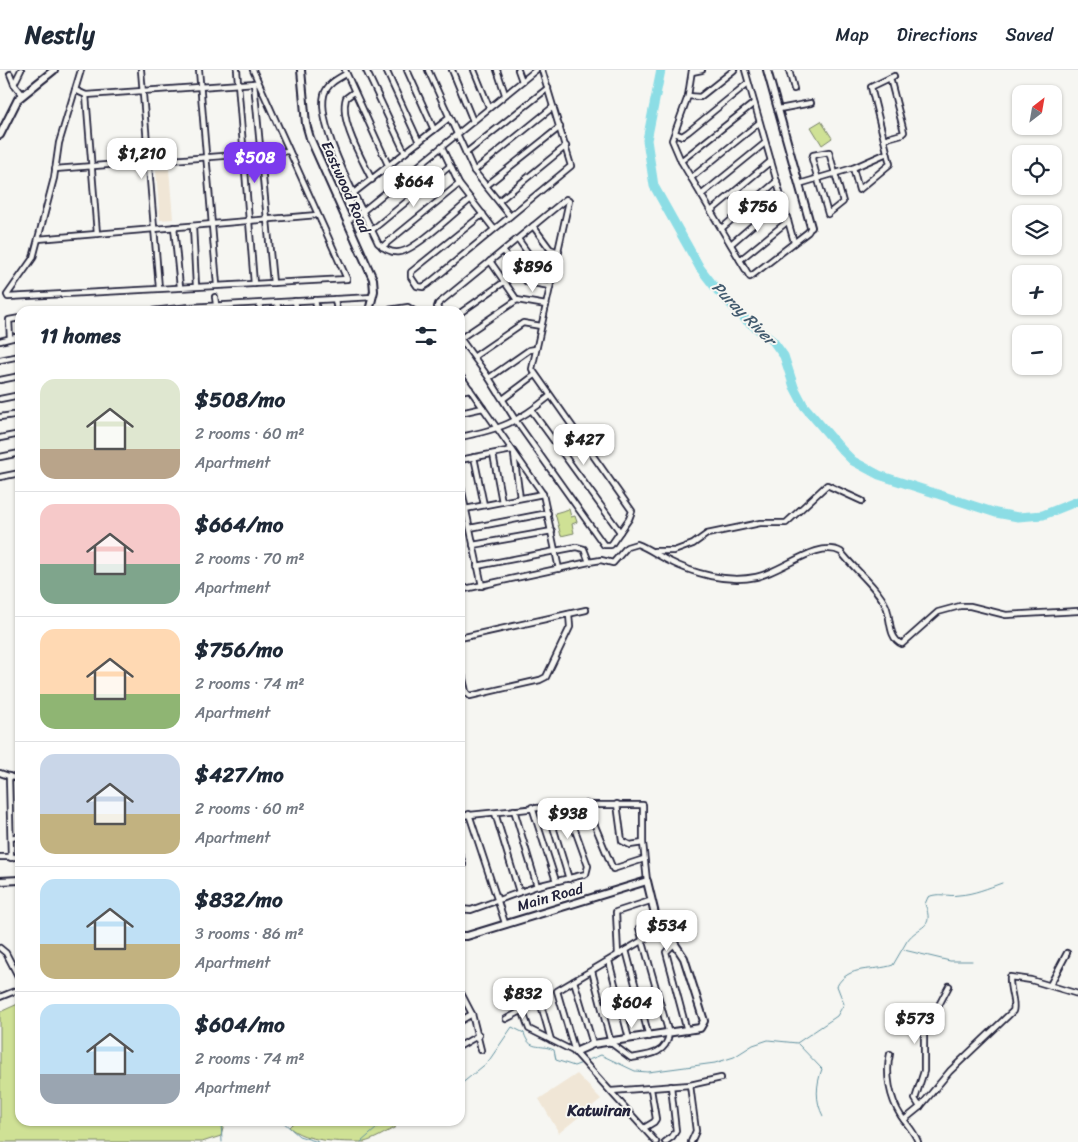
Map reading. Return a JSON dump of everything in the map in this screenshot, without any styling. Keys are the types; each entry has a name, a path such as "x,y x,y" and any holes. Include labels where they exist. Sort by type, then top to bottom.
{"street":[{"path":"14,84 21,70"},
{"path":"0,135 10,113 23,95 54,70"},
{"path":"81,70 59,143 55,169 33,258 7,296 348,279 256,83"},
{"path":"141,70 159,288"},
{"path":"199,70 217,285"},
{"path":"237,70 242,155 254,284"},
{"path":"253,70 256,83 260,153 273,283"},
{"name":"Eastwood Road","path":"300,70 306,124 310,138 369,267 374,285 370,306"},
{"path":"366,70 405,153"},
{"path":"386,70 419,142"},
{"path":"407,70 434,130"},
{"path":"428,70 474,170 510,216"},
{"path":"452,70 473,121"},
{"path":"474,70 490,107"},
{"path":"496,70 505,94"},
{"path":"518,70 522,81"},
{"path":"347,221 363,212 536,70"},
{"path":"483,214 411,272 413,282 417,286 423,287 571,166 542,70"},
{"path":"702,70 692,71 688,96 672,140 681,162 750,277 808,232 811,227 768,70"},
{"path":"688,96 700,97 734,70"},
{"path":"745,70 794,242"},
{"path":"789,70 794,89"},
{"path":"389,167 345,72 327,87 324,94 324,115 337,156 363,212 382,247 394,252 408,250 471,199"},
{"path":"10,74 14,84 23,95"},
{"path":"853,168 859,190 890,164 888,153 884,140 871,87 892,77 904,132 884,140"},
{"path":"74,90 86,95 256,83"},
{"path":"675,133 682,136 688,132 748,83"},
{"path":"466,154 548,88"},
{"path":"354,92 346,98 344,111 350,132 372,180"},
{"path":"86,95 97,234"},
{"path":"681,162 754,103"},
{"path":"779,109 811,103"},
{"path":"474,170 553,107"},
{"path":"355,192 449,118"},
{"path":"691,178 759,124"},
{"path":"486,186 560,128"},
{"path":"701,195 765,143"},
{"path":"499,201 566,146"},
{"path":"442,148 459,184 494,229"},
{"path":"55,169 289,151"},
{"path":"829,152 843,202 828,214 817,179 812,159 813,155 829,152"},
{"path":"799,184 853,168 888,153"},
{"path":"711,211 771,161"},
{"path":"372,230 450,166"},
{"path":"722,228 777,181"},
{"path":"382,247 459,184"},
{"path":"437,306 490,261 568,200 559,252 532,369 632,511 611,545 604,546 516,422 475,356 465,344"},
{"path":"731,244 782,200"},
{"path":"38,238 317,215"},
{"path":"740,260 788,221"},
{"path":"193,226 196,286"},
{"path":"534,226 550,249 559,252"},
{"path":"174,227 180,288"},
{"path":"518,239 537,266 555,268"},
{"path":"503,251 527,282 550,286"},
{"path":"490,261 517,300"},
{"path":"465,309 504,282"},
{"path":"216,297 217,306"},
{"path":"234,306 373,297"},
{"path":"335,299 336,306"},
{"path":"315,300 316,306"},
{"path":"465,335 517,300 546,305"},
{"path":"277,302 277,306"},
{"path":"295,302 296,306"},
{"path":"10,338 9,320 15,319"},
{"path":"475,356 523,323 541,326"},
{"path":"0,340 15,337"},
{"path":"489,378 529,350 536,349"},
{"path":"0,360 15,357"},
{"path":"502,398 535,375"},
{"path":"0,380 15,377"},
{"path":"465,382 544,494 559,569"},
{"path":"465,390 470,389"},
{"path":"0,399 15,396"},
{"path":"465,436 498,429 516,422 550,396"},
{"path":"465,412 483,408"},
{"path":"532,411 620,532"},
{"path":"0,418 15,415"},
{"path":"0,438 15,435"},
{"path":"465,459 513,452"},
{"path":"513,452 520,498"},
{"path":"0,457 15,454"},
{"path":"493,454 502,502"},
{"path":"474,458 484,505"},
{"path":"0,476 15,474"},
{"path":"651,550 674,551 693,544 707,534 741,526 760,523 786,523 828,485 862,501"},
{"path":"482,586 465,509 544,494"},
{"path":"470,528 548,513"},
{"path":"473,545 552,531"},
{"path":"465,589 589,562 601,560 614,563 632,544 651,550 681,567 701,574 737,579 766,574 824,547 834,548 841,552 880,595 886,605 889,623 897,641 902,644 938,612 960,606 970,606 1006,616 1078,611"},
{"path":"477,566 580,547 584,549 589,562"},
{"path":"465,637 586,610"},
{"path":"465,688 470,696 540,680 548,675 571,624 569,614"},
{"path":"548,675 554,678"},
{"path":"0,773 15,778"},
{"path":"8,776 11,858"},
{"path":"586,804 613,868 644,859"},
{"path":"617,804 622,841 630,845 643,843"},
{"path":"465,909 471,910 537,886 586,874 588,866 566,805"},
{"path":"465,815 566,805 643,805 644,859 650,901 663,928 684,958 704,1021 700,1028 611,1043 593,1044 575,1052"},
{"path":"532,807 556,881"},
{"path":"548,807 569,878"},
{"path":"514,810 537,886"},
{"path":"495,813 519,892"},
{"path":"469,814 505,923"},
{"path":"11,838 15,837"},
{"path":"0,857 15,858"},
{"path":"0,881 15,880"},
{"name":"Main Road","path":"465,936 647,882"},
{"path":"618,955 616,912 650,901"},
{"path":"592,971 611,1043 631,1058 657,1053 668,1043 669,1034 639,928"},
{"path":"575,1052 557,991 663,928"},
{"path":"674,944 666,952 687,1031"},
{"path":"0,948 6,953 15,970"},
{"path":"626,950 650,1036"},
{"path":"1050,985 1066,953"},
{"path":"609,960 629,1040"},
{"path":"904,1120 920,1108 950,1071 1013,1011 1015,1004 1009,989 1010,977 1050,985 1078,994"},
{"path":"574,981 593,1044"},
{"path":"920,1108 915,1099 924,1071 924,1024 939,1005 949,986"},
{"path":"0,997 15,991"},
{"path":"465,1001 479,1035 481,1050"},
{"path":"506,1019 536,1002 541,1005 551,1040"},
{"path":"522,1009 529,1029 575,1052 656,1142"},
{"path":"465,1018 472,1014"},
{"path":"465,1043 479,1035"},
{"path":"890,1054 889,1080 894,1102 904,1120 910,1125 918,1142"},
{"path":"611,1091 690,1085 721,1078"},
{"path":"690,1085 696,1130 692,1142"},
{"path":"665,1142 676,1131 671,1086"},
{"path":"644,1128 654,1122 656,1118 651,1089"}],"shaded area":[{"path":"169,169 173,219 160,220 156,170"},
{"path":"577,1074 601,1099 559,1133 539,1099"}],"green space":[{"path":"821,121 832,138 822,145 811,127"},
{"path":"569,509 571,517 575,516 577,522 572,524 574,533 561,536 555,513"},
{"path":"15,1005 15,1126 224,1126 221,1136 202,1142 0,1142 0,1012"},
{"path":"289,1127 396,1127 364,1142 334,1141 304,1136"}],"waterway":[{"name":"Puray River","path":"661,70 647,140 654,186 700,268 717,290 747,321 773,341 784,356 794,387 804,406 842,450 853,461 879,475 996,513 1018,517 1043,515 1078,501"},
{"path":"586,1061 601,1055 635,1071 648,1072 715,1063 734,1057 753,1045 768,1040 797,1043 837,1016 844,1004 837,986 848,974 893,965 907,941 927,923 928,912 925,904 928,897 970,893 1002,883"},
{"path":"904,950 950,961 972,961"},
{"path":"465,1081 488,1062 512,1027 524,1033 526,1039 532,1045 554,1050 556,1060 574,1066 582,1063"},
{"path":"798,1044 822,1069 817,1093 823,1116"},
{"path":"221,1126 222,1142"},
{"path":"288,1126 299,1136 318,1142"},
{"path":"361,1142 379,1126"}],"district":[{"name":"Katwiran","path":"599,1110"}]}
